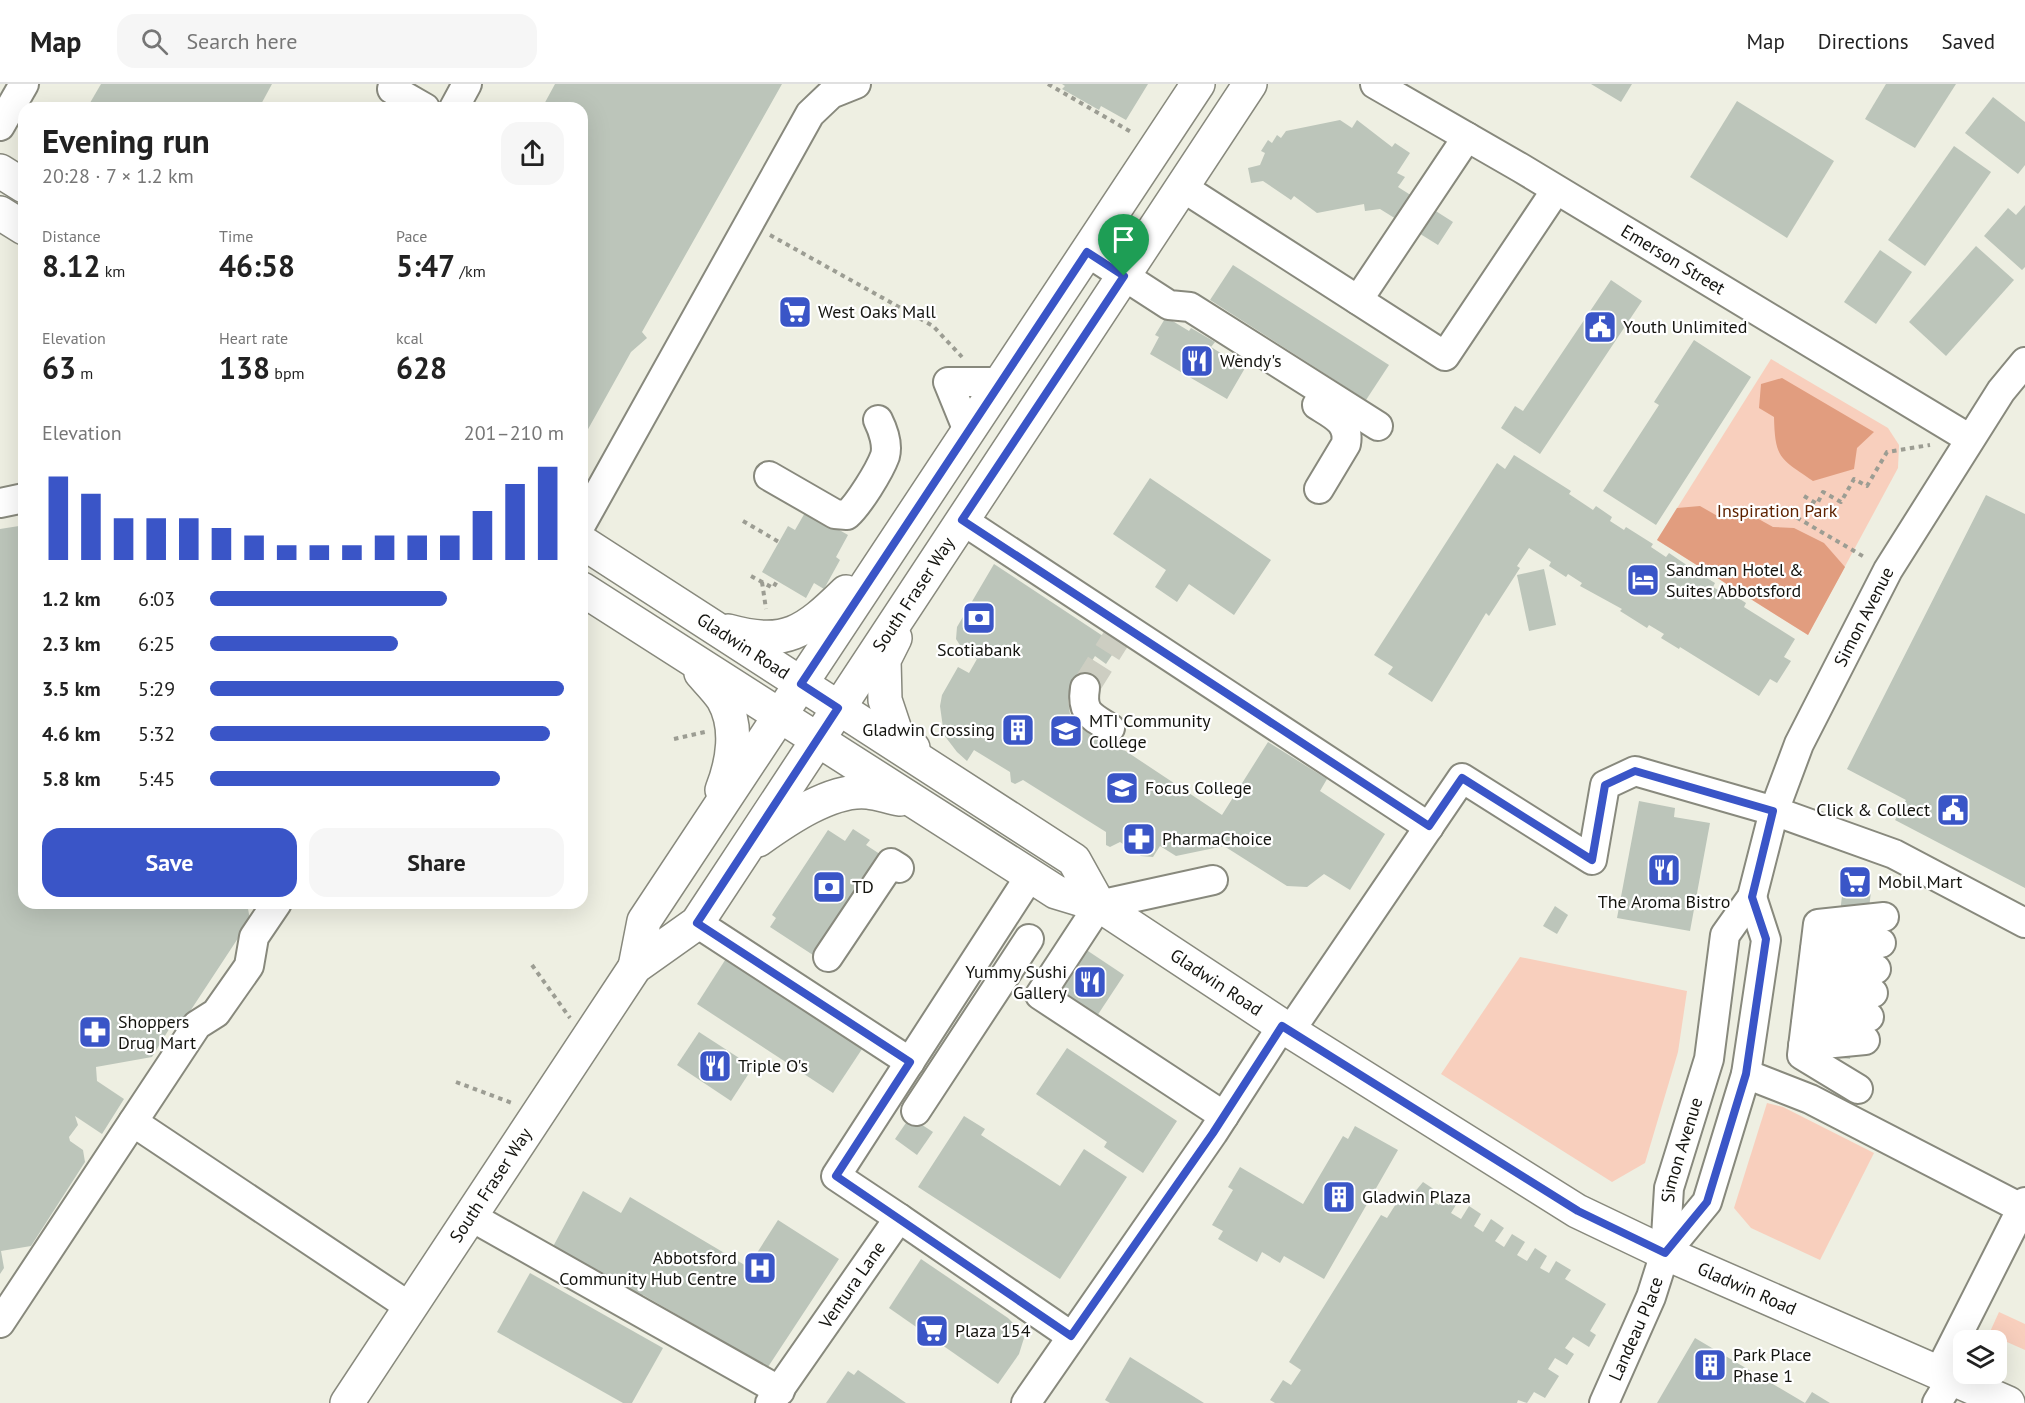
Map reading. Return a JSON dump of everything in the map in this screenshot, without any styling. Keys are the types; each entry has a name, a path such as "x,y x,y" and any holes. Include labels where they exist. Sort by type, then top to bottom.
{"main road":[{"name":"South Fraser Way","path":"635,968 644,921 1198,84"},
{"name":"South Fraser Way","path":"347,1403 635,968 697,923 1250,84"},
{"path":"0,171 18,182"},
{"path":"0,213 18,224"},
{"name":"Gladwin Road","path":"588,546 1074,860 1100,905"},
{"path":"713,627 758,639 787,635 816,621 890,549"},
{"path":"918,588 884,660 885,700 896,733 946,777"},
{"name":"Gladwin Road","path":"588,593 1056,892 1100,905 1286,1029 1578,1211 1943,1384 2008,1403"},
{"path":"688,658 723,699 733,727 731,767 707,825"},
{"path":"746,848 786,820 831,797 866,791 915,802"}],"street":[{"path":"0,126 24,84"},
{"path":"457,102 467,84"},
{"path":"588,512 810,114 831,94 856,84"},
{"name":"Emerson Street","path":"1375,84 1970,439"},
{"path":"392,89 415,102"},
{"path":"1358,300 1467,137"},
{"path":"1182,187 1445,356 1556,190"},
{"path":"1087,252 1168,304 1193,327 1342,422 1346,429 1346,444 1319,489"},
{"path":"1168,304 1190,308 1378,426"},
{"name":"Simon Avenue","path":"1665,1253 1669,1188 1709,1059 1725,935 1752,897 1773,811 1799,744 1888,570 2001,391 2025,362"},
{"path":"968,431 948,382 1001,382"},
{"path":"769,476 835,514 847,515 854,508 885,455 883,430 878,420"},
{"path":"0,503 18,499"},
{"path":"962,520 1429,826"},
{"path":"1085,688 1082,702 1089,714 1110,728"},
{"path":"1026,1403 1224,1116 1462,778 1592,860 1605,785 1635,771 1773,811 1894,854 2025,923"},
{"path":"828,957 891,863 899,868"},
{"path":"1030,876 836,1176 1071,1336"},
{"path":"1213,880 1100,905 1040,995 1224,1116"},
{"name":"Simon Avenue","path":"1665,1253 1707,1202 1746,1074 1766,939 1752,897"},
{"path":"0,1323 197,1025 216,1013 249,966 254,937 273,909"},
{"path":"697,923 915,1054 948,1064"},
{"path":"1858,1089 1802,1055 1818,924 1875,980"},
{"path":"916,1111 1029,939"},
{"path":"1809,999 1875,980"},
{"path":"1809,999 1875,980"},
{"path":"1746,1074 1810,1099 2024,1207 1943,1384"},
{"path":"133,1122 410,1307"},
{"path":"470,1216 775,1397"},
{"name":"Ventura Lane","path":"775,1397 899,1218"},
{"name":"Landeau Place","path":"1604,1403 1650,1297 1665,1253"}],"path":[{"path":"1048,84 1157,146"},
{"path":"761,230 933,326 964,360"},
{"path":"1804,496 1817,504 1823,492 1841,502 1854,479 1867,486 1887,452 1970,439"},
{"path":"1789,513 1858,553"},
{"path":"743,521 779,542"},
{"path":"751,576 773,588 777,581"},
{"path":"762,582 765,599"},
{"path":"674,739 707,732"},
{"path":"532,965 586,1042"},
{"path":"456,1082 538,1113"}],"green space":[{"name":"Inspiration Park","path":"1771,359 1888,428 1899,445 1898,468 1808,635 1657,540"},
{"path":"1520,957 1687,991 1678,1052 1645,1163 1612,1182 1441,1074"},
{"path":"1767,1103 1783,1107 1874,1153 1820,1260 1751,1228 1734,1208"},
{"path":"1999,1312 2025,1324 2025,1350 2007,1342 2007,1330 1991,1330"}],"shaded area":[{"path":"1782,378 1874,432 1857,448 1854,469 1813,481 1786,462 1778,450 1774,417 1759,408 1761,384"},
{"path":"1700,506 1721,518 1746,512 1773,527 1794,528 1824,543 1845,567 1808,635 1657,540 1677,508"}],"building":[{"path":"101,84 272,84 262,102 90,102"},
{"path":"555,84 782,84 642,332 647,338 631,352 588,429 588,102 545,102"},
{"path":"1062,84 1148,84 1126,120 1101,106 1099,110 1062,89 1065,86"},
{"path":"1591,84 1632,84 1621,102"},
{"path":"1886,84 1956,84 1915,148 1865,119"},
{"path":"1993,97 2025,122 2025,165 2018,174 1965,133"},
{"path":"1737,101 1834,161 1787,238 1690,177"},
{"path":"1340,120 1352,128 1357,120 1392,147 1395,143 1410,153 1397,173 1405,177 1398,187 1453,222 1438,245 1380,209 1365,211 1364,204 1317,213 1294,196 1291,200 1263,181 1251,183 1248,168 1260,165 1265,153 1261,151 1268,140 1272,143 1277,135 1281,138 1286,131"},
{"path":"1954,146 1991,172 1925,266 1888,240"},
{"path":"2025,205 2025,267 2022,270 1984,236 2008,208 2016,215"},
{"path":"1976,246 2014,280 1946,356 1909,322"},
{"path":"1880,250 1912,272 1876,324 1844,302"},
{"path":"1233,265 1389,365 1366,400 1210,300"},
{"path":"1611,280 1642,301 1540,454 1501,428 1515,406 1523,411"},
{"name":"Wendy's","path":"1166,317 1189,331 1191,328 1215,342 1211,347 1245,368 1227,399 1150,354 1159,337 1155,335"},
{"path":"1694,340 1751,377 1656,525 1603,491 1659,405 1654,402"},
{"name":"Sandman Hotel & Suites Abbotsford","path":"1514,455 1571,491 1569,494 1593,510 1596,506 1612,517 1610,521 1624,530 1626,527 1653,544 1651,547 1666,557 1669,553 1694,570 1693,573 1697,576 1699,573 1715,583 1713,587 1727,595 1729,592 1746,603 1744,607 1795,639 1784,657 1791,661 1777,683 1770,679 1759,696 1680,647 1679,649 1661,638 1664,634 1649,625 1647,628 1620,611 1622,609 1580,586 1582,583 1568,574 1566,577 1549,566 1551,562 1529,548 1517,566 1520,568 1489,616 1486,613 1432,702 1388,674 1393,667 1374,655 1497,463 1505,469"},
{"path":"1150,478 1271,560 1234,615 1189,584 1177,602 1155,587 1166,570 1113,534"},
{"path":"1986,495 2025,514 2025,888 1895,820 1906,800 1847,769"},
{"path":"806,511 848,535 836,557 840,560 824,589 814,583 806,598 762,572 788,526 795,530"},
{"path":"18,526 18,909 248,909 250,920 181,1025 171,1026 152,1057 96,1067 97,1081 124,1099 102,1134 75,1116 78,1125 69,1137 70,1141 83,1150 85,1162 31,1246 1,1251 4,1268 0,1274 0,529"},
{"name":"Gladwin Crossing","path":"994,564 1118,646 1106,664 1095,656 1068,700 1070,714 1222,815 1268,742 1327,779 1320,791 1385,834 1350,890 1324,874 1307,887 1287,886 1224,846 1176,856 1160,846 1153,857 1141,856 1120,842 1110,847 1106,845 1106,832 1023,780 1015,784 1011,782 1010,772 974,750 967,761 957,752 944,735 940,706 942,695 958,667 969,673 977,659 963,650 956,639 957,627"},
{"path":"1544,569 1556,625 1529,631 1517,575"},
{"name":"The Aroma Bistro","path":"1639,801 1675,808 1674,817 1710,823 1690,931 1617,918"},
{"name":"TD","path":"853,829 870,840 866,845 886,858 813,955 770,927 776,918 772,915 828,830 845,841"},
{"path":"1845,869 1869,872 1867,892 1871,892 1850,1059 1824,1056"},
{"path":"1555,906 1568,915 1557,934 1543,926"},
{"name":"Yummy Sushi Gallery","path":"1082,947 1124,975 1097,1016 1055,988"},
{"path":"727,957 864,1046 833,1093 697,1004"},
{"name":"Triple O's","path":"699,1032 753,1067 731,1101 677,1065"},
{"path":"1067,1048 1177,1121 1143,1173 1104,1147 1107,1142 1036,1094"},
{"path":"964,1116 985,1129 981,1135 1060,1186 1084,1149 1127,1177 1060,1279 918,1187"},
{"path":"910,1117 933,1132 917,1155 895,1139"},
{"name":"Gladwin Plaza","path":"1355,1126 1398,1150 1324,1279 1284,1256 1280,1263 1262,1252 1257,1262 1218,1239 1223,1231 1212,1225 1233,1190 1228,1187 1240,1167 1303,1204 1343,1136 1348,1139"},
{"path":"1423,1182 1435,1190 1429,1199 1439,1205 1447,1193 1459,1200 1451,1213 1461,1219 1469,1206 1481,1214 1474,1226 1483,1232 1491,1219 1504,1228 1495,1241 1504,1247 1512,1234 1525,1242 1517,1255 1527,1261 1535,1248 1547,1256 1540,1268 1549,1273 1556,1261 1571,1270 1565,1279 1606,1304 1590,1331 1596,1335 1589,1347 1573,1337 1565,1348 1574,1354 1567,1365 1555,1358 1548,1369 1559,1376 1545,1398 1534,1392 1527,1403 1518,1400 1517,1403 1275,1403 1270,1400 1283,1380 1291,1385 1301,1370 1289,1362 1381,1215 1387,1218 1401,1196 1408,1200"},
{"path":"583,1191 621,1213 630,1197 748,1267 778,1220 839,1259 768,1367 643,1295 637,1305 549,1254"},
{"path":"921,1259 1008,1318 1021,1331 1024,1338 1019,1354 998,1384 889,1308"},
{"path":"530,1273 663,1348 632,1403 623,1403 497,1332"},
{"name":"Park Place Phase 1","path":"1695,1338 1805,1403 1657,1403"},
{"path":"1130,1357 1204,1403 1110,1403 1105,1400"},
{"path":"858,1370 906,1403 826,1403 848,1371 854,1375"},
{"path":"1812,1392 1830,1403 1805,1403"}],"tunnel":[{"path":"1085,688 1124,626"}],"place":[{"name":"West Oaks Mall","path":"795,312"},
{"name":"Youth Unlimited","path":"1600,327"},
{"name":"Wendy's","path":"1197,361"},
{"name":"Sandman Hotel & Suites Abbotsford","path":"1643,580"},
{"name":"Scotiabank","path":"979,618"},
{"name":"Gladwin Crossing","path":"1018,730"},
{"name":"MTI Community College","path":"1066,731"},
{"name":"Focus College","path":"1122,788"},
{"name":"Click & Collect","path":"1953,810"},
{"name":"PharmaChoice","path":"1139,839"},
{"name":"The Aroma Bistro","path":"1664,870"},
{"name":"Mobil Mart","path":"1855,882"},
{"name":"TD","path":"829,887"},
{"name":"Yummy Sushi Gallery","path":"1090,982"},
{"name":"Shoppers Drug Mart","path":"95,1032"},
{"name":"Triple O's","path":"715,1066"},
{"name":"Gladwin Plaza","path":"1339,1197"},
{"name":"Abbotsford Community Hub Centre","path":"760,1268"},
{"name":"Plaza 154","path":"932,1331"},
{"name":"Park Place Phase 1","path":"1710,1365"}],"route":[{"path":"1087,252 1124,276 962,520 1429,826 1462,778 1592,860 1605,785 1635,771 1773,811 1752,897 1766,939 1746,1074 1707,1202 1665,1253 1578,1211 1282,1026 1213,1133 1071,1336 836,1176 910,1062 697,923 838,708 801,684 814,664 1087,252"}]}
